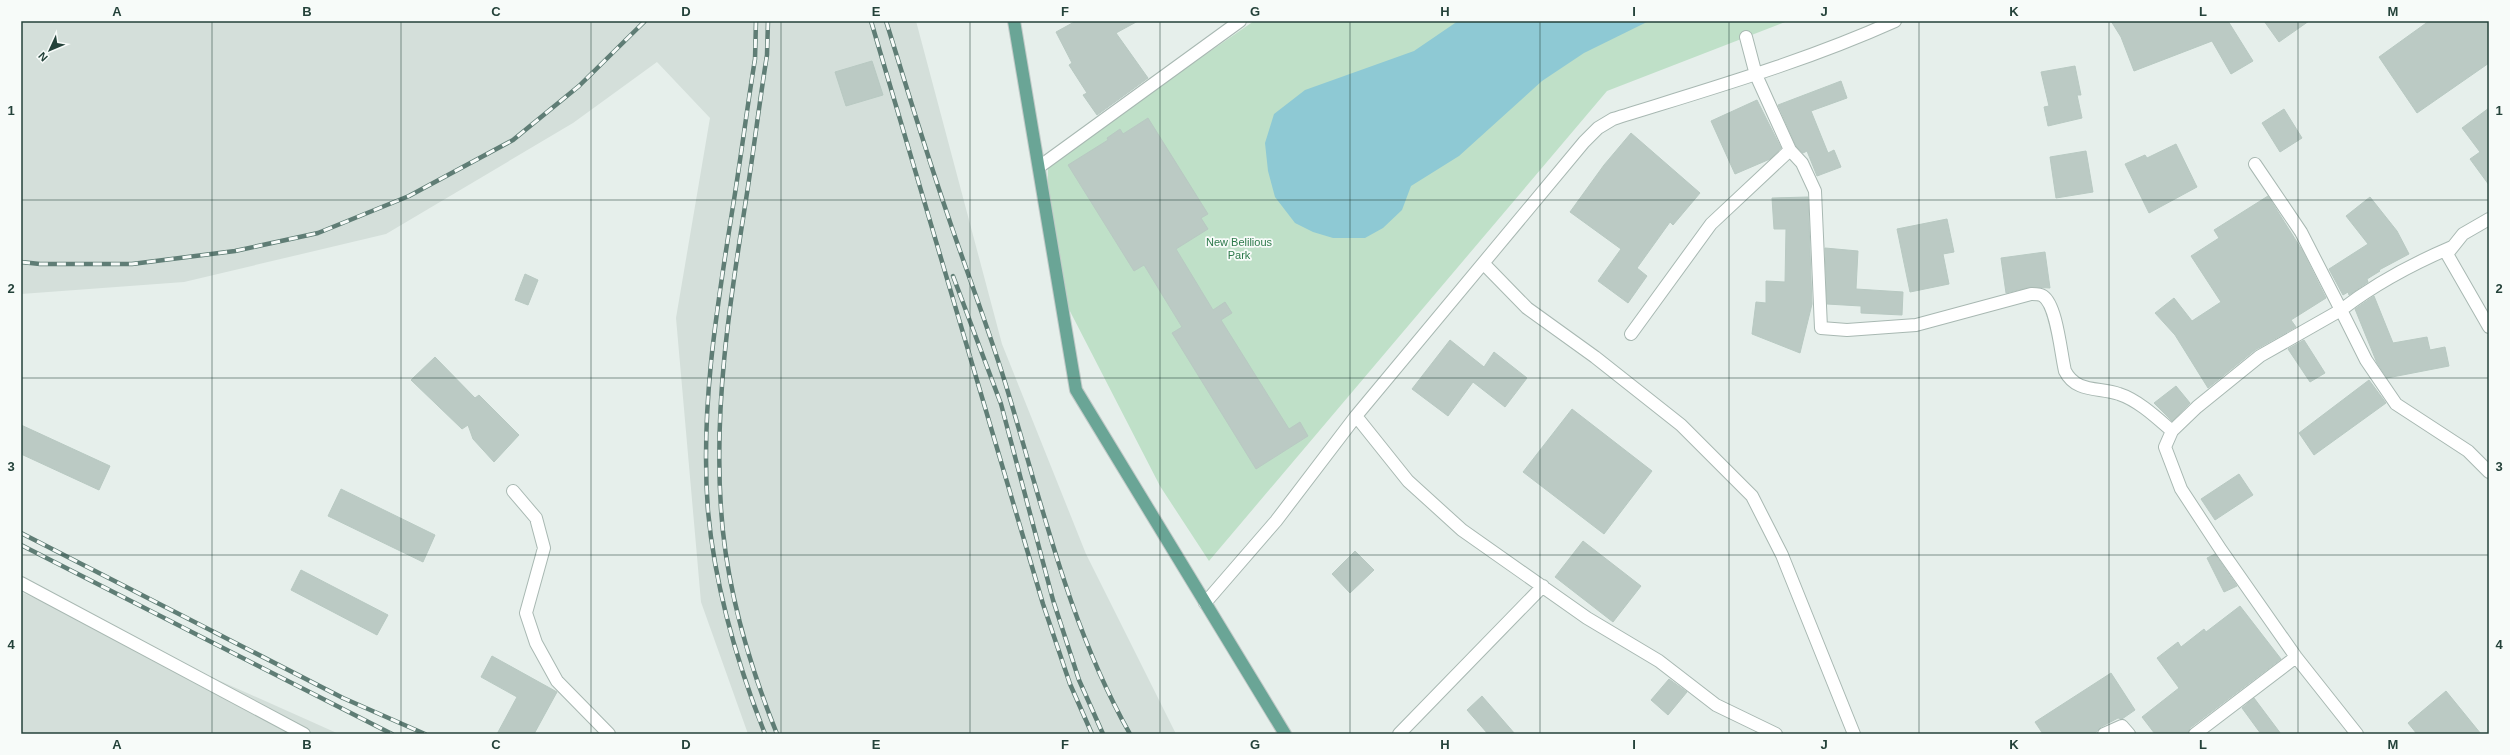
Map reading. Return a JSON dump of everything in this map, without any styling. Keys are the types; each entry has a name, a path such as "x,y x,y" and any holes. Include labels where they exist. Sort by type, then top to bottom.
{"main road":[{"path":"1014,21 1076,390 1285,734"}],"street":[{"path":"1039,167 1240,21"},
{"path":"1205,603 1276,521 1356,416 1584,142 1598,128 1613,119 1756,75 1839,46 1895,21"},
{"path":"1746,37 1756,75 1790,150 1802,163 1815,191 1821,328 1847,330 1916,325 2031,294 2043,296 2049,302 2054,312 2064,371 2069,380 2084,387 2119,394 2141,406 2172,431"},
{"path":"1631,334 1711,224 1790,150"},
{"path":"2255,164 2271,185 2301,232 2366,360 2396,404 2468,451 2489,472"},
{"path":"2489,219 2463,234 2447,254 2489,328"},
{"path":"2357,734 2296,657 2181,489 2165,447 2172,431 2197,407 2260,356 2341,310 2361,294 2405,268 2452,247"},
{"path":"1484,264 1527,308 1595,357 1681,425 1752,496 1782,555 1854,734"},
{"path":"1356,416 1408,481 1462,530 1587,618 1659,661 1716,705 1776,734"},
{"path":"513,491 536,518 544,548 526,613 536,643 557,681 609,734"},
{"path":"21,583 304,734"},
{"path":"1399,734 1543,586"},
{"path":"2195,734 2296,657"},
{"path":"2104,734 2122,726 2129,734"}],"shaded area":[{"path":"21,21 916,21 1002,344 1086,554 1176,734 748,734 701,602 676,318 710,118 657,62 573,123 386,234 184,282 21,294"},
{"path":"21,592 339,734 21,734"}],"green space":[{"name":"New Belilious Park","path":"1254,21 1788,21 1607,91 1209,561 1160,486 1057,286 1047,225 1048,163"}],"water":[{"path":"1458,21 1649,21 1584,53 1542,81 1459,156 1411,186 1402,210 1383,228 1365,238 1333,238 1313,232 1295,223 1275,197 1268,171 1265,143 1274,114 1305,90 1414,51"}],"building":[{"path":"1076,21 1138,21 1116,33 1148,78 1097,115 1083,95 1087,93 1069,65 1072,63 1056,32"},
{"path":"2111,21 2228,21 2253,61 2231,74 2212,41 2134,71 2121,37"},
{"path":"2264,21 2309,21 2279,42"},
{"path":"2429,21 2489,21 2489,63 2417,113 2379,57"},
{"path":"872,61 883,95 846,106 835,72"},
{"path":"2075,66 2081,95 2077,95 2082,118 2048,126 2044,107 2049,106 2041,72"},
{"path":"1841,81 1847,98 1811,111 1828,153 1834,150 1841,167 1817,176 1807,151 1803,153 1796,146 1778,105"},
{"path":"1757,100 1781,148 1770,159 1735,174 1711,121"},
{"path":"2489,108 2489,185 2470,159 2480,152 2462,128"},
{"path":"2284,109 2302,138 2280,152 2262,123"},
{"path":"1148,118 1208,214 1201,218 1208,229 1176,249 1213,310 1225,302 1232,313 1221,320 1289,429 1300,422 1308,436 1256,469 1172,333 1182,327 1144,265 1134,271 1068,165 1108,140 1107,138 1120,129 1123,134"},
{"path":"1631,133 1700,193 1673,225 1670,222 1637,268 1647,276 1628,303 1598,281 1621,249 1570,212 1604,165"},
{"path":"2176,144 2197,187 2149,213 2125,164 2145,155 2147,158"},
{"path":"2086,151 2093,192 2056,198 2050,157"},
{"path":"2268,196 2302,250 2326,298 2291,320 2296,327 2255,350 2208,388 2175,335 2155,313 2174,298 2192,321 2221,302 2191,256 2219,238 2214,230"},
{"path":"1808,197 1812,304 1800,353 1752,334 1756,302 1766,303 1766,281 1785,282 1786,229 1774,229 1772,198"},
{"path":"2370,197 2397,231 2409,254 2379,270 2380,271 2367,279 2368,282 2349,295 2348,292 2343,295 2329,269 2368,244 2346,216"},
{"path":"1947,219 1954,252 1943,254 1949,284 1910,292 1897,229"},
{"path":"1825,248 1858,251 1856,289 1903,292 1902,315 1861,313 1861,306 1827,304"},
{"path":"2045,252 2050,288 2031,287 2006,293 2001,258"},
{"path":"525,274 538,280 528,305 515,300"},
{"path":"2374,296 2393,343 2427,337 2430,350 2445,347 2449,366 2387,378 2377,363 2355,309"},
{"path":"1450,340 1484,367 1494,352 1527,378 1505,407 1473,382 1448,416 1412,389"},
{"path":"2304,340 2325,373 2310,382 2288,349"},
{"path":"435,357 475,398 479,395 519,435 494,462 473,439 468,425 462,429 411,380"},
{"path":"2369,380 2386,403 2314,455 2299,433"},
{"path":"2176,386 2190,403 2172,421 2154,403"},
{"path":"1572,409 1652,471 1604,534 1523,472"},
{"path":"21,425 110,466 99,490 21,454"},
{"path":"2239,474 2253,495 2215,520 2201,499"},
{"path":"341,489 435,535 423,562 328,516"},
{"path":"1583,541 1641,586 1613,622 1555,577"},
{"path":"1355,551 1374,570 1350,593 1332,574"},
{"path":"2215,554 2237,586 2224,592 2207,558"},
{"path":"301,570 388,615 377,635 291,590"},
{"path":"2240,606 2281,659 2190,728 2188,734 2155,734 2142,717 2179,688 2157,658 2178,642 2181,647 2204,629 2206,632"},
{"path":"492,656 557,692 534,734 497,734 517,697 481,677"},
{"path":"2111,673 2135,710 2122,719 2118,718 2101,727 2094,734 2043,734 2035,722"},
{"path":"1669,679 1687,692 1668,715 1651,700"},
{"path":"2446,691 2481,734 2417,734 2408,723"},
{"path":"1482,696 1515,734 1488,734 1467,710"},
{"path":"2254,698 2281,734 2261,734 2242,708"}],"railway":[{"path":"21,262 40,264 132,264 235,251 318,233 409,196 513,140 579,86 645,21"},
{"path":"756,21 755,59 716,320 708,396 706,472 711,539 722,596 745,680 765,734"},
{"path":"768,21 767,55 724,357 721,395 719,471 724,538 733,595 748,652 766,707 777,734"},
{"path":"871,21 1043,604 1070,684 1092,734"},
{"path":"886,21 939,189 1001,370 1046,523 1074,610 1109,694 1130,734"},
{"path":"953,276 1001,404 1053,600 1079,680 1103,734"},
{"path":"21,533 343,698 425,734"},
{"path":"21,545 392,734"}]}
